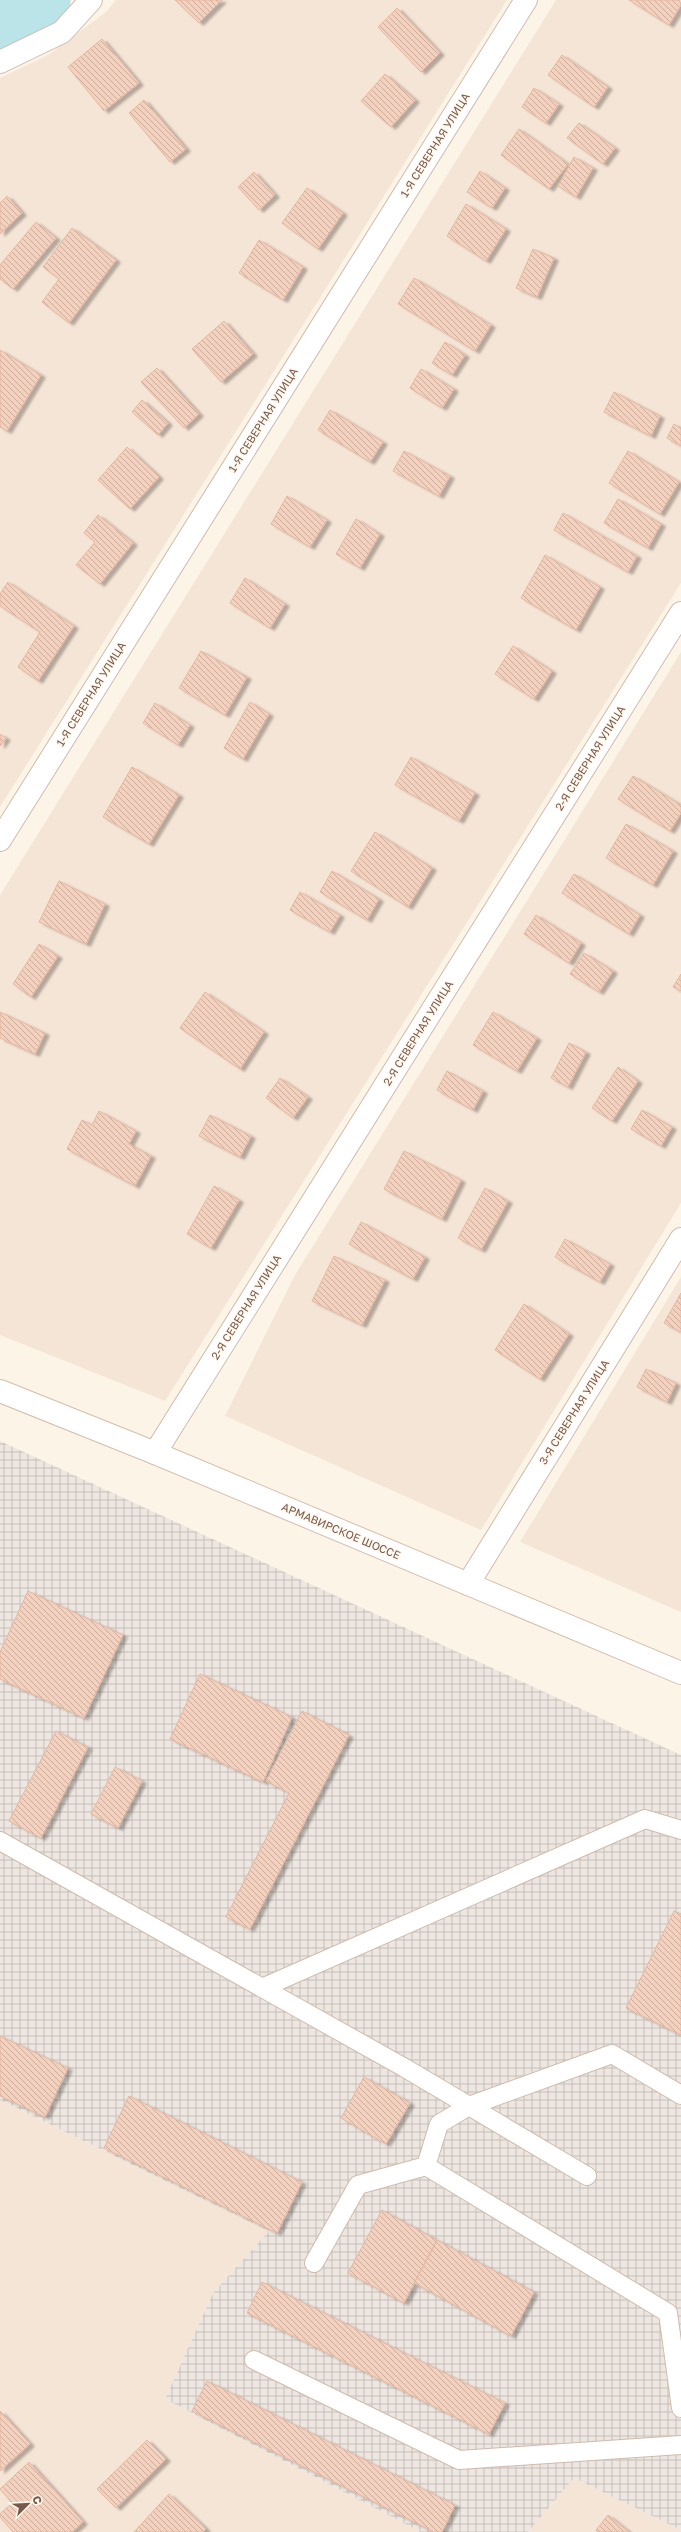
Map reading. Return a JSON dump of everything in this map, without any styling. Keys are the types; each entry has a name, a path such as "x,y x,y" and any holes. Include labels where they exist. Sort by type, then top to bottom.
{"street":[{"path":"0,62 62,32 92,0"},
{"name":"1-Я СЕВЕРНАЯ УЛИЦА","path":"0,840 526,0"},
{"name":"2-Я СЕВЕРНАЯ УЛИЦА","path":"155,1453 681,613"},
{"name":"3-Я СЕВЕРНАЯ УЛИЦА","path":"468,1584 681,1239"},
{"name":"АРМАВИРСКОЕ ШОССЕ","path":"0,1391 155,1453 681,1673"}],"lane":[{"path":"262,1988 645,1819 681,1830"},
{"path":"0,1841 469,2106 587,2176"},
{"path":"426,2166 439,2124 469,2106 612,2054 681,2095"},
{"path":"314,2263 358,2185 426,2166 668,2313 681,2408"},
{"path":"254,2360 459,2460 681,2445"}],"shaded area":[{"path":"0,0 19,0 14,6 0,8"},
{"path":"116,0 507,0 0,807 0,78 48,55 106,12"},
{"path":"556,0 681,0 681,583 165,1401 0,1335 0,895"},
{"path":"681,652 681,1203 481,1530 225,1416 295,1275"},
{"path":"681,1277 681,1612 520,1542"},
{"path":"0,1441 681,1755 681,2530 574,2478 528,2532 421,2532 165,2399 213,2293 269,2231 0,2100"},
{"path":"0,2100 269,2231 213,2293 165,2399 421,2532 0,2532"},
{"path":"574,2478 681,2530 681,2532 528,2532"}],"building":[{"path":"175,0 222,0 199,23"},
{"path":"629,0 679,0 681,5 669,25"},
{"path":"397,8 440,53 421,72 378,27"},
{"path":"102,39 139,83 104,111 68,67"},
{"path":"562,55 608,87 594,107 548,75"},
{"path":"385,74 415,100 391,127 361,101"},
{"path":"534,88 559,104 546,123 522,107"},
{"path":"144,100 186,149 170,162 129,113"},
{"path":"579,123 615,148 603,164 567,138"},
{"path":"519,129 568,164 549,189 501,155"},
{"path":"574,157 593,168 576,197 558,186"},
{"path":"480,171 505,188 492,208 467,192"},
{"path":"254,172 275,195 259,210 238,187"},
{"path":"307,188 343,213 318,249 282,223"},
{"path":"7,196 22,213 0,234 0,203"},
{"path":"466,204 506,229 486,261 447,236"},
{"path":"36,222 56,238 13,289 0,279 0,265"},
{"path":"72,228 116,260 69,323 42,302 59,279 43,267"},
{"path":"259,240 303,267 283,300 239,273"},
{"path":"533,249 554,258 537,297 516,288"},
{"path":"414,278 491,325 475,351 398,304"},
{"path":"224,321 253,354 221,382 192,349"},
{"path":"445,342 465,355 452,375 432,363"},
{"path":"0,350 41,375 7,431 0,427"},
{"path":"157,368 199,414 184,428 141,382"},
{"path":"421,369 454,389 442,408 410,388"},
{"path":"614,392 660,416 651,436 604,412"},
{"path":"142,400 168,423 158,435 132,412"},
{"path":"330,410 383,442 370,462 318,430"},
{"path":"674,424 681,428 681,446 667,438"},
{"path":"127,447 159,477 130,509 98,480"},
{"path":"404,451 450,476 439,496 393,471"},
{"path":"628,451 679,482 660,514 609,483"},
{"path":"287,496 327,520 310,547 271,524"},
{"path":"618,499 661,524 648,548 604,523"},
{"path":"563,513 637,556 628,572 554,530"},
{"path":"98,515 133,543 100,584 76,565 95,542 84,533"},
{"path":"356,519 380,534 360,568 336,554"},
{"path":"545,555 600,587 576,630 521,598"},
{"path":"245,578 285,604 270,628 230,603"},
{"path":"8,582 74,626 38,681 18,667 40,632 0,606 0,594"},
{"path":"513,646 552,671 534,699 495,674"},
{"path":"201,651 247,677 225,715 179,688"},
{"path":"250,702 269,714 243,759 224,748"},
{"path":"155,703 190,725 178,745 143,723"},
{"path":"0,734 6,738 0,746"},
{"path":"411,757 475,793 459,821 395,785"},
{"path":"132,767 179,795 149,844 103,817"},
{"path":"633,776 681,805 681,813 670,831 618,799"},
{"path":"626,824 673,851 653,885 606,858"},
{"path":"375,832 432,868 408,907 351,871"},
{"path":"332,871 379,899 367,920 320,892"},
{"path":"574,874 640,915 629,934 562,893"},
{"path":"59,881 105,904 86,944 39,922"},
{"path":"300,892 340,915 330,932 290,910"},
{"path":"536,915 581,943 569,963 524,934"},
{"path":"39,944 58,956 31,997 13,984"},
{"path":"584,953 613,971 599,992 570,974"},
{"path":"681,974 681,991 673,987"},
{"path":"205,992 264,1032 240,1069 180,1028"},
{"path":"0,1012 45,1033 35,1054 0,1038"},
{"path":"493,1012 537,1038 517,1071 473,1045"},
{"path":"569,1043 586,1052 568,1087 551,1078"},
{"path":"618,1067 638,1081 612,1121 592,1108"},
{"path":"447,1071 483,1091 473,1110 437,1090"},
{"path":"280,1078 308,1097 293,1118 266,1098"},
{"path":"642,1110 672,1127 661,1146 631,1129"},
{"path":"99,1111 136,1131 129,1144 151,1156 135,1186 67,1149 82,1120 92,1125"},
{"path":"210,1115 251,1136 240,1157 199,1136"},
{"path":"404,1151 461,1180 442,1219 384,1189"},
{"path":"214,1186 239,1200 211,1248 187,1234"},
{"path":"485,1188 508,1201 481,1250 458,1238"},
{"path":"361,1222 425,1257 413,1279 349,1244"},
{"path":"565,1239 610,1264 600,1282 555,1257"},
{"path":"334,1256 385,1280 362,1325 312,1301"},
{"path":"681,1293 681,1332 664,1323"},
{"path":"524,1304 569,1334 540,1379 495,1350"},
{"path":"646,1369 676,1383 667,1402 637,1387"},
{"path":"28,1591 123,1635 84,1718 0,1679 0,1652"},
{"path":"200,1674 292,1717 263,1782 170,1739"},
{"path":"302,1711 349,1735 250,1929 226,1917 289,1793 266,1781"},
{"path":"56,1731 88,1747 41,1838 9,1821"},
{"path":"115,1767 142,1781 118,1828 91,1814"},
{"path":"674,1911 681,1914 681,2035 626,2008"},
{"path":"0,2036 68,2068 45,2117 0,2096"},
{"path":"364,2077 410,2103 386,2144 341,2118"},
{"path":"129,2096 302,2182 277,2233 104,2148"},
{"path":"382,2210 437,2240 404,2303 348,2273"},
{"path":"437,2240 534,2292 511,2336 414,2283"},
{"path":"262,2282 505,2403 489,2434 247,2313"},
{"path":"207,2381 455,2505 442,2532 434,2532 192,2411"},
{"path":"0,2411 30,2444 0,2471"},
{"path":"147,2440 166,2459 116,2508 97,2489"},
{"path":"29,2462 83,2522 72,2532 13,2532 0,2517 0,2514 12,2503 0,2489"},
{"path":"169,2494 206,2529 203,2532 134,2532"},
{"path":"608,2515 629,2532 598,2532 596,2530"}],"waterway":[{"path":"0,22 25,17 38,0"}]}
